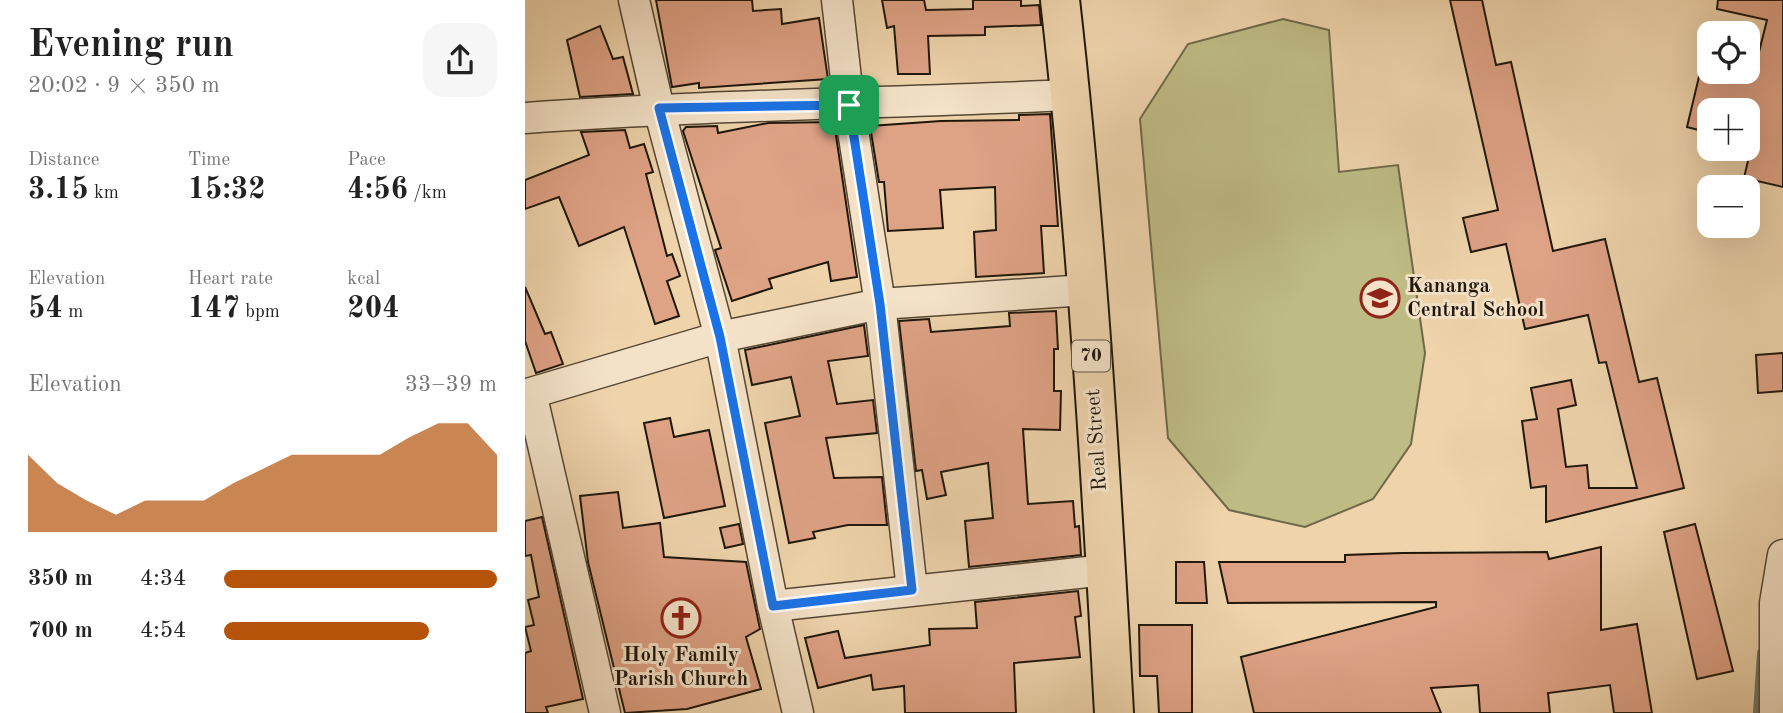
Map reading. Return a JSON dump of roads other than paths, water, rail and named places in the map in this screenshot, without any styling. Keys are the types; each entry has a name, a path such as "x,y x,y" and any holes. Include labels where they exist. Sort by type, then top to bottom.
{"highway":[{"name":"Real Street","path":"1060,0 1071,95 1086,290 1114,713"}],"street":[{"path":"634,0 659,108 720,337 797,713"},
{"path":"837,0 849,105 880,304 912,590"},
{"path":"525,118 659,108 849,105 1071,95"},
{"path":"605,713 531,393 720,337 880,304 1086,290"},
{"path":"1776,713 1776,603 1783,555"},
{"path":"773,606 1106,570"}],"waterway":[{"path":"1757,713 1761,653"}],"place":[{"name":"Kananga Central School","path":"1380,298"},
{"name":"Holy Family Parish Church","path":"681,618"}]}
